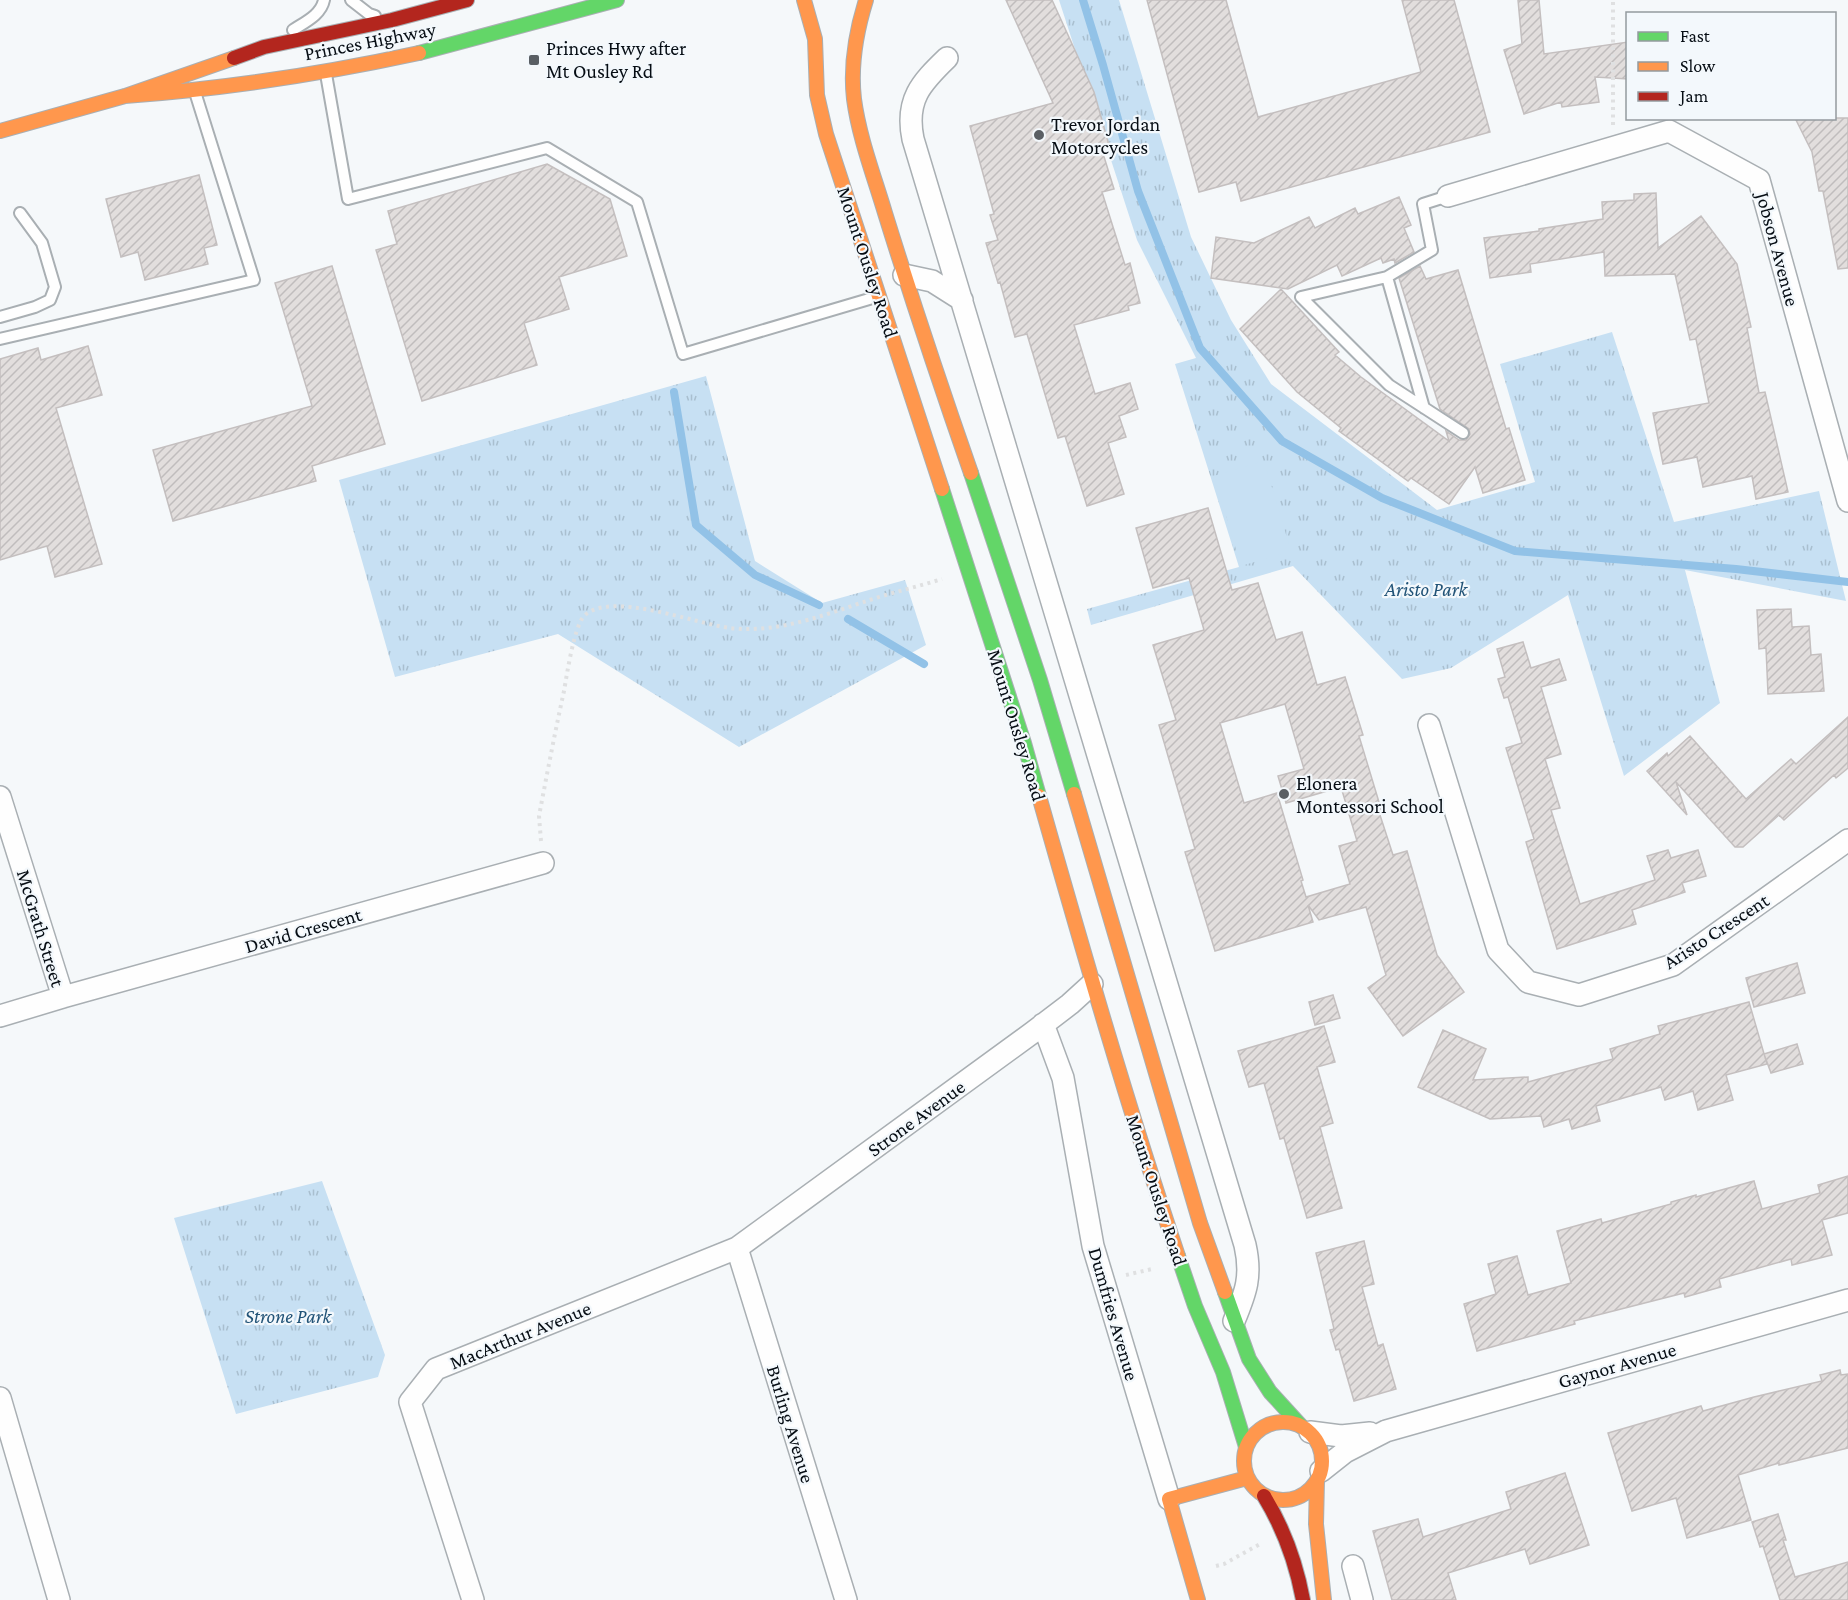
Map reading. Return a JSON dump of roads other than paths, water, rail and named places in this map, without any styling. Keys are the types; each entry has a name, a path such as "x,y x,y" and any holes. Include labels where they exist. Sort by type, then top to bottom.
{"main road":[{"name":"Princes Highway","path":"0,131 125,96 264,47 393,20 467,0"},
{"name":"Princes Highway","path":"125,96 195,92 326,71 424,51 617,0"},
{"name":"Mount Ousley Road","path":"804,0 815,39 817,95 821,114 1024,743 1139,1140 1195,1306 1223,1372 1246,1447"},
{"name":"Mount Ousley Road","path":"866,0 856,31 853,56 854,98 863,139 904,275 1040,680 1200,1222 1234,1321 1249,1359 1259,1376 1305,1429"},
{"path":"1303,1600 1292,1547 1264,1496 1247,1478 1244,1468 1246,1447 1259,1430 1269,1424 1291,1422 1305,1429 1321,1450 1316,1524 1324,1600"},
{"path":"1264,1496 1277,1500 1290,1500 1302,1496 1319,1476"},
{"path":"1169,1499 1247,1478"},
{"name":"Dumfries Avenue","path":"1169,1499 1198,1600"}],"street":[{"path":"947,58 926,78 916,95 912,105 910,123 935,216 1245,1245 1249,1276 1234,1321"},
{"name":"Jobson Avenue","path":"1448,196 1669,131 1759,180 1848,501"},
{"name":"Mount Ousley Road","path":"904,275 932,281 962,300"},
{"name":"Aristo Crescent","path":"1429,725 1498,950 1528,982 1579,995 1672,965 1848,840"},
{"name":"McGrath Street","path":"0,797 63,997 0,1016"},
{"name":"David Crescent","path":"63,997 543,863"},
{"name":"Strone Avenue","path":"737,1248 1043,1024 1092,984"},
{"name":"Dumfries Avenue","path":"1043,1024 1063,1078 1093,1246 1169,1499"},
{"name":"MacArthur Avenue","path":"473,1600 410,1402 436,1369 737,1248"},
{"name":"Burling Avenue","path":"737,1248 846,1600"},
{"name":"Gaynor Avenue","path":"1305,1429 1341,1436 1386,1431 1848,1300"},
{"path":"0,1398 59,1600"},
{"name":"Gaynor Avenue","path":"1319,1476 1345,1452 1386,1431"},
{"path":"1353,1566 1362,1600"}],"lane":[{"path":"264,47 314,17 323,6 324,0"},
{"path":"351,0 369,14 393,20"},
{"path":"326,71 348,199 546,148 637,202 683,354 879,296"},
{"path":"0,339 254,280 195,92"},
{"path":"1448,196 1423,204 1432,250 1387,277 1301,297 1389,385 1463,433"},
{"path":"0,317 50,300 55,287 42,243 20,213"},
{"path":"1387,277 1424,408"}],"waterway":[{"path":"1083,0 1138,191 1200,348 1282,441 1382,498 1515,551 1736,569 1848,582"},
{"path":"674,392 696,525 755,575 819,605"},
{"path":"848,619 924,664"}],"place":[{"name":"Princes Hwy after Mt Ousley Rd","path":"534,60"},
{"name":"Trevor Jordan Motorcycles","path":"1039,135"},
{"name":"Elonera Montessori School","path":"1284,794"}],"park label":[{"name":"Aristo Park","path":"1426,589"},
{"name":"Strone Park","path":"288,1316"}]}
